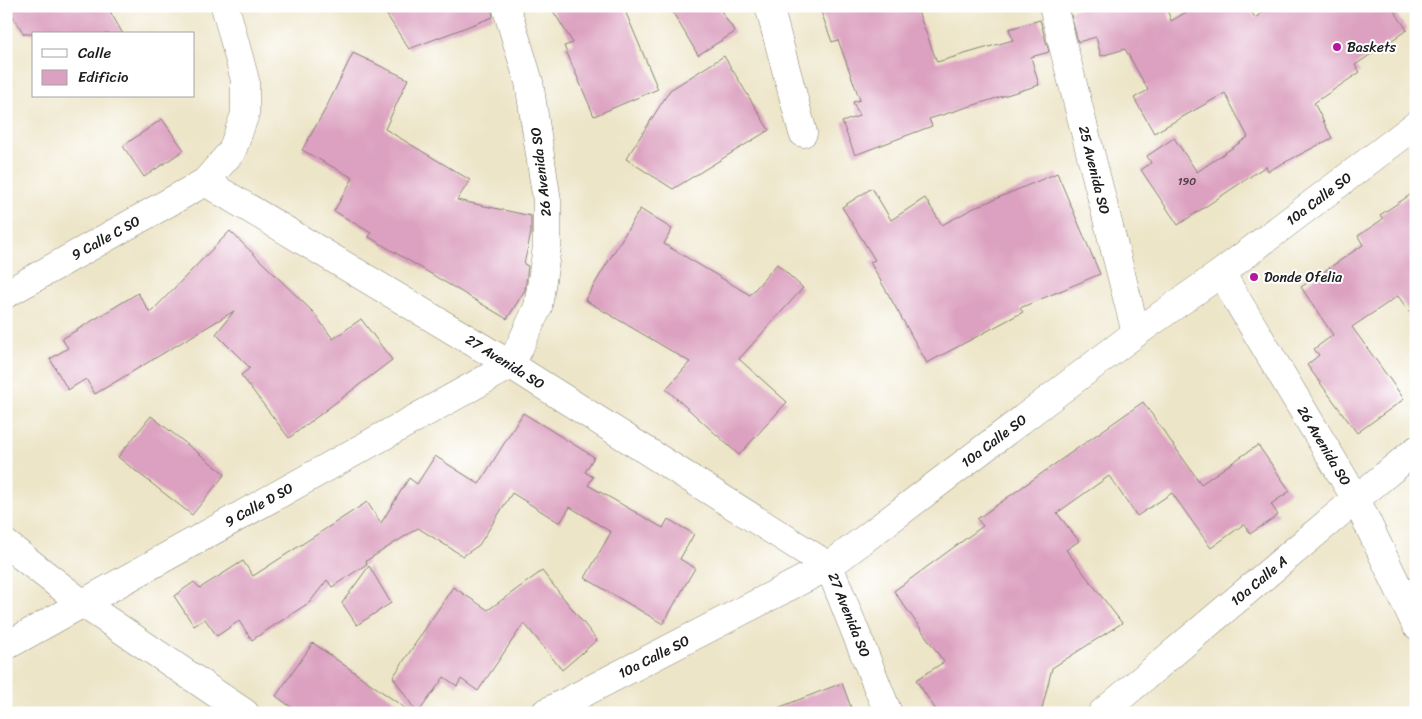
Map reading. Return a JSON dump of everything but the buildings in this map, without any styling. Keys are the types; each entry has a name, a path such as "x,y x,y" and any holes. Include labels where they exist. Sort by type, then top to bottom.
{"street":[{"path":"205,182 232,151 245,114 245,80 225,6"},
{"name":"26 Avenida SO","path":"506,6 528,82 547,201 547,247 538,307 511,365"},
{"path":"769,6 803,133"},
{"name":"25 Avenida SO","path":"1053,6 1136,334"},
{"name":"10a Calle SO","path":"546,713 829,566 1416,125"},
{"name":"9 Calle C SO","path":"6,294 205,182"},
{"name":"27 Avenida SO","path":"205,182 511,365 829,566 888,713"},
{"name":"26 Avenida SO","path":"1221,273 1356,499 1416,625"},
{"name":"9 Calle D SO","path":"6,646 511,365"},
{"name":"10a Calle A","path":"1102,713 1416,450"},
{"path":"6,544 82,603 245,713"}],"place":[{"name":"Baskets","path":"1337,47"},
{"name":"Donde Ofelia","path":"1254,277"}]}
